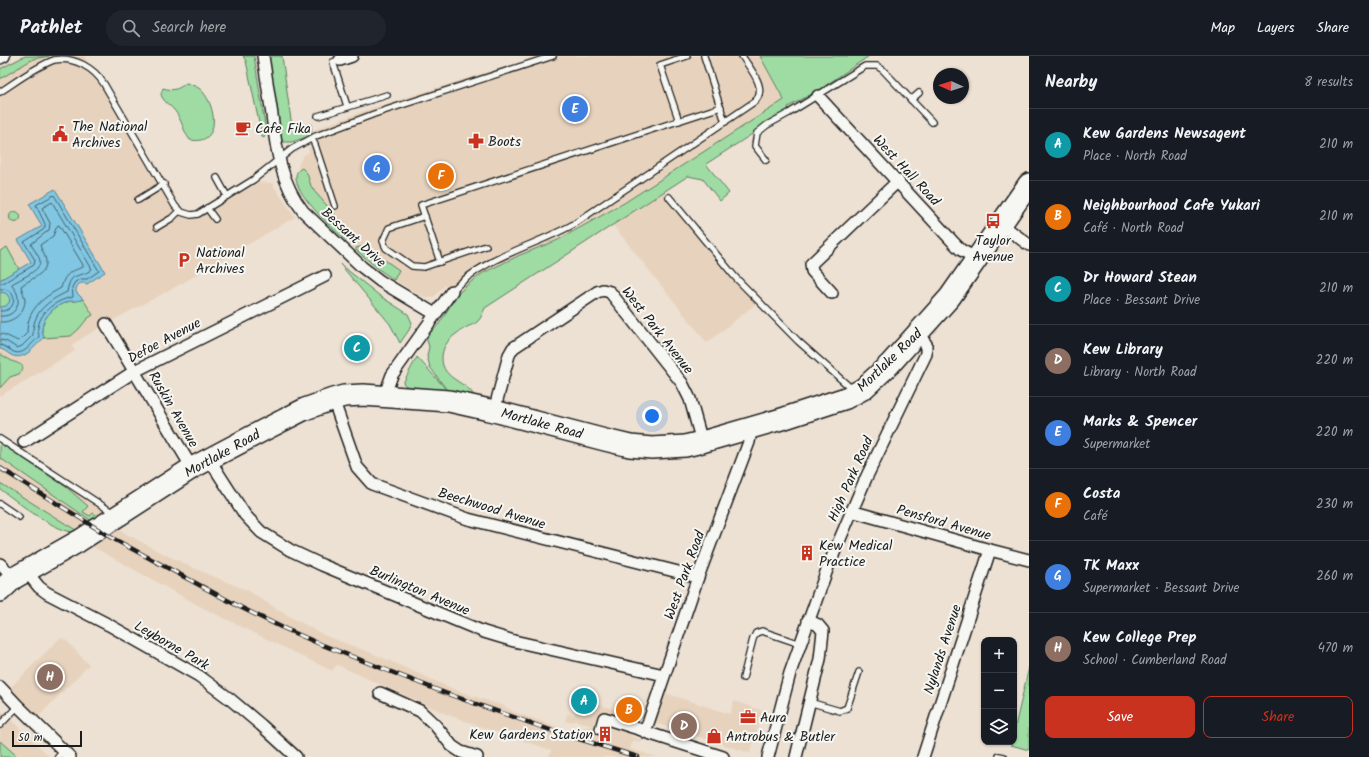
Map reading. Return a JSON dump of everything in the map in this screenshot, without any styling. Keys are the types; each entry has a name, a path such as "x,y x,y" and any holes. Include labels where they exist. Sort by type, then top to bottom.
{"highway":[{"name":"Mortlake Road","path":"10,576 79,541 113,513 200,464 298,413 344,396 363,395 449,401 630,446 667,448 685,446 748,429 856,394 884,369 950,297 1029,184"}],"street":[{"name":"Bessant Drive","path":"264,56 279,160 290,191 296,202 303,211 362,267 380,281 435,314"},
{"path":"340,60 352,56"},
{"name":"West Hall Road","path":"818,96 954,243 961,250 978,259"},
{"path":"832,293 812,270 811,264 898,182"},
{"path":"1001,224 1029,245"},
{"name":"Defoe Avenue","path":"24,442 135,371 325,276"},
{"name":"West Park Avenue","path":"494,411 513,348 597,292 603,290 610,292 682,383 690,399 702,442"},
{"path":"384,397 392,375 452,291"},
{"name":"Ruskin Avenue","path":"106,324 135,371 200,464"},
{"name":"High Park Road","path":"768,757 800,644 828,567 869,471 926,354 926,344 917,333"},
{"name":"Beechwood Avenue","path":"333,399 357,467 372,484 468,520 698,577"},
{"name":"West Park Road","path":"645,731 698,577 749,442 750,436 748,429"},
{"name":"Burlington Avenue","path":"200,464 237,504 249,520 270,538 290,550 322,565 484,632 514,641 664,675"},
{"name":"Pensford Avenue","path":"851,511 1029,560"},
{"name":"Nylands Avenue","path":"923,757 990,550"},
{"name":"Leyborne Park","path":"10,576 39,587 47,593 109,625 199,676 230,699 296,757"},
{"path":"796,757 820,659 823,631 818,624 808,620"},
{"path":"0,687 64,755"},
{"path":"380,693 420,711 435,725 452,746 460,752 476,757"},
{"path":"600,729 604,718 723,757"}],"lane":[{"path":"0,92 44,65 55,60 72,60 81,62 90,68 101,80 164,184 175,206 181,212 191,215 198,214 253,180 292,149 312,139 374,114 553,56"},
{"path":"679,121 660,65 687,56"},
{"path":"704,56 725,122"},
{"path":"452,291 468,276 491,261 554,236 574,224 757,100 760,92 760,86 742,56"},
{"path":"340,60 333,62 347,106"},
{"path":"766,160 755,146 757,133 767,125 818,96 865,66 877,66 883,70 932,122"},
{"path":"911,100 918,93"},
{"path":"318,116 387,95"},
{"path":"440,262 421,205 721,107"},
{"path":"312,139 335,206"},
{"path":"217,178 227,196"},
{"path":"138,200 164,184"},
{"path":"669,197 735,277 798,341 856,394"},
{"path":"207,208 215,219"},
{"path":"157,227 172,218 180,210"},
{"path":"425,216 389,228 383,241 386,248 412,266 424,267 486,246"},
{"path":"0,439 113,513"},
{"path":"0,504 19,516"},
{"path":"743,678 756,632 762,631 800,644"},
{"path":"810,702 840,711 846,708 859,672"},
{"path":"0,725 18,706"}],"shaded area":[{"path":"23,56 84,56 179,214 197,218 259,182 272,183 295,217 181,284 106,324 71,345 75,351 0,396 0,67"},
{"path":"539,56 760,56 789,110 664,191 757,303 707,343 613,225 583,245 577,229 558,240 520,255 483,273 457,295 445,285 434,297 428,298 389,277 368,261 308,203 300,191 296,179 299,163 304,155 309,152 308,148 319,143 313,130 369,109"},
{"path":"0,443 105,511 68,536 67,529 0,488"},
{"path":"114,527 158,551 207,574 249,591 285,614 326,636 372,653 458,691 504,706 514,712 566,730 592,726 575,720 565,722 567,714 574,715 579,697 636,717 631,736 642,740 641,742 633,740 630,749 657,757 549,757 551,750 446,714 337,665 332,671 203,608 86,543"},
{"path":"60,638 66,640 89,665 38,717 10,688"},
{"path":"665,693 730,714 734,701 763,711 750,753 655,723"},
{"path":"0,709 13,722 50,757 0,757"}],"green space":[{"path":"25,56 49,56 33,59 0,79 0,69"},
{"path":"243,56 254,56 266,131 264,138 262,137 246,61"},
{"path":"268,56 282,56 292,127 311,124 312,135 292,142 282,142"},
{"path":"760,56 869,56 819,90 788,107 789,110 706,164 729,193 720,201 703,179 688,176 485,308 477,322 451,338 445,346 442,357 443,365 450,376 472,392 475,398 406,386 403,383 417,357 446,389 430,367 427,356 429,347 426,337 439,324 457,295 483,273 520,255 558,240 624,203 784,100"},
{"path":"186,83 200,89 206,95 213,113 212,130 208,137 201,140 190,140 177,114 161,96 163,88 175,89"},
{"path":"302,168 307,173 311,186 315,192 337,217 348,236 347,240 345,240 321,216 302,194 297,183 296,174"},
{"path":"15,211 19,213 21,217 19,221 15,223 11,221 9,217 11,213"},
{"path":"7,247 19,269 0,280 0,251"},
{"path":"360,247 369,249 399,270 394,280 356,250 356,248"},
{"path":"340,264 380,296 408,314 412,323 400,343 390,324"},
{"path":"0,293 6,293 10,298 9,304 4,308 0,307"},
{"path":"83,299 93,315 87,319 79,329 71,336 44,338 42,330 43,324 47,316 55,308 69,301"},
{"path":"0,354 22,365 23,369 19,374 10,377 0,388"},
{"path":"0,443 66,487 88,506 83,512 90,516 93,513 103,519 96,524 0,458"},
{"path":"0,483 79,532 70,532 49,523 0,489"},
{"path":"1029,667 1029,750 1011,745 1017,745 1017,718"},
{"path":"0,741 18,757 0,757"}],"water":[{"path":"55,189 105,272 87,284 79,284 76,292 83,299 63,303 55,308 47,316 43,324 42,330 44,338 25,355 16,357 0,349 0,307 6,306 10,301 7,294 0,293 0,280 31,262 18,240 42,226 29,204"}],"railway":[{"path":"0,468 112,538 242,608 281,627 320,644 445,693 553,731 638,757"}],"place":[{"name":"Marks & Spencer","path":"575,109"},
{"name":"Cafe Fika","path":"243,128"},
{"name":"The National Archives","path":"60,134"},
{"name":"Boots","path":"476,141"},
{"name":"TK Maxx","path":"377,168"},
{"name":"Costa","path":"441,176"},
{"name":"Taylor Avenue","path":"993,221"},
{"name":"National Archives","path":"184,260"},
{"name":"Dr Howard Stean","path":"357,348"},
{"name":"Kew Medical Practice","path":"807,553"},
{"name":"Kew College Prep","path":"50,677"},
{"name":"Kew Gardens Newsagent","path":"584,701"},
{"name":"Neighbourhood Cafe Yukari","path":"629,710"},
{"name":"Aura","path":"748,717"},
{"name":"Kew Library","path":"684,726"},
{"name":"Kew Gardens Station","path":"605,734"},
{"name":"Antrobus & Butler","path":"714,736"}]}
